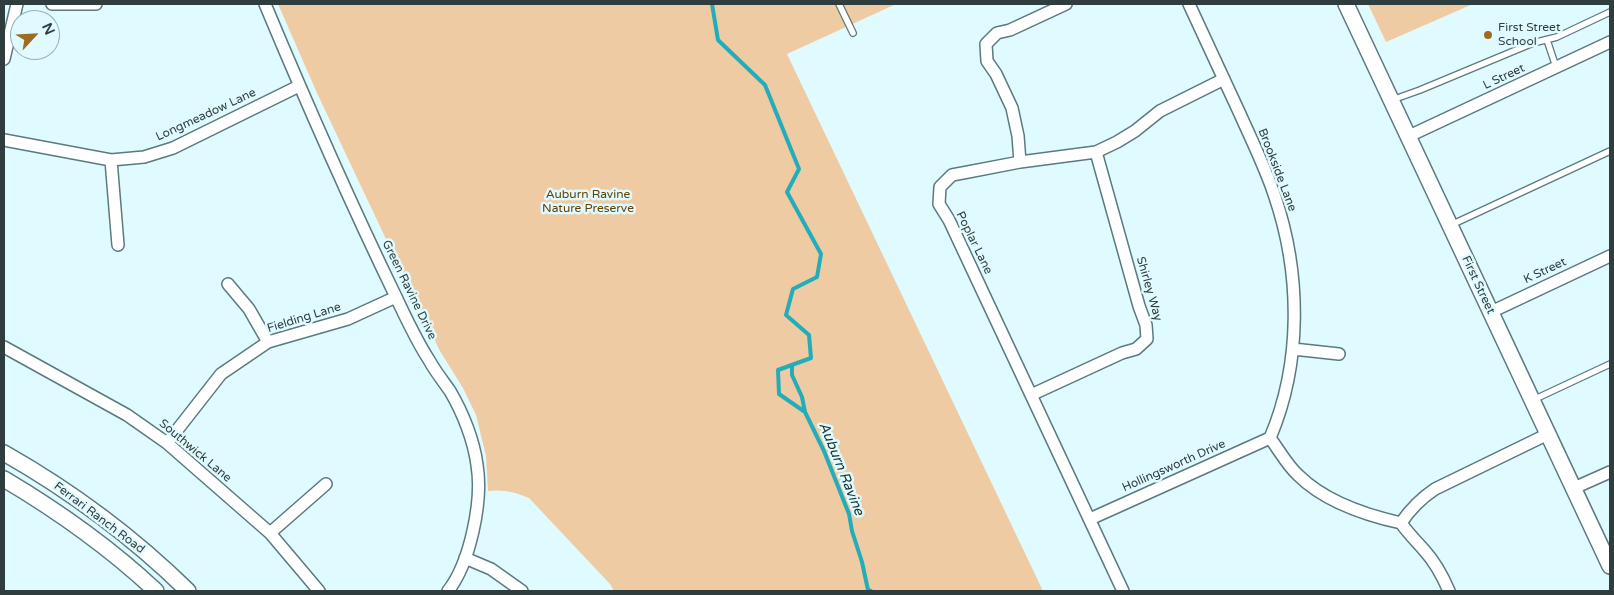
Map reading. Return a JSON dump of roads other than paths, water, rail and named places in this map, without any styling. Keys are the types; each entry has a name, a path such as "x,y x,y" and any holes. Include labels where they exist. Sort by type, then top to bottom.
{"street":[{"path":"4,59 17,4"},
{"path":"52,4 96,4"},
{"name":"Green Ravine Drive","path":"265,4 299,86 396,297 428,359 450,392 466,427 477,465 479,502 465,558 448,591"},
{"path":"1020,162 1018,136 1012,108 996,74 987,61 986,44 997,34 1010,30 1066,4"},
{"name":"Brookside Lane","path":"1189,4 1261,159 1275,198 1293,274 1293,349 1280,414 1270,438"},
{"name":"First Street","path":"1346,4 1610,566"},
{"name":"L Street","path":"1409,136 1610,42"},
{"name":"Poplar Lane","path":"1123,591 949,220 939,204 940,187 952,175 1020,162 1096,152 1135,131 1160,111 1224,79"},
{"name":"Longmeadow Lane","path":"4,140 111,160 144,157 173,148 299,86"},
{"name":"Shirley Way","path":"1031,395 1122,353 1136,349 1147,339 1146,325 1096,152"},
{"path":"111,160 118,245"},
{"name":"K Street","path":"1491,312 1610,256"},
{"path":"228,284 249,309 268,342"},
{"name":"Fielding Lane","path":"167,443 221,374 268,342 348,319 396,297"},
{"name":"Southwick Lane","path":"4,348 127,415 167,443 270,533 319,591"},
{"path":"1293,349 1339,354"},
{"path":"1401,523 1420,498 1548,434"},
{"path":"1270,438 1297,475 1324,495 1357,511 1401,523 1435,565 1449,591"},
{"name":"Hollingsworth Drive","path":"1090,519 1270,438"},
{"name":"Ferrari Ranch Road","path":"4,453 85,504 133,541 188,591"},
{"path":"1574,488 1610,472"},
{"name":"Ferrari Ranch Road","path":"4,479 46,505 96,540 156,591"},
{"path":"270,533 326,484"},
{"path":"465,558 492,569 522,591"}],"lane":[{"path":"839,4 853,34"},
{"path":"1392,100 1533,43 1557,37 1610,12"},
{"path":"1547,40 1556,67"},
{"path":"1451,225 1610,151"},
{"path":"1533,400 1610,364"}],"waterway":[{"name":"Auburn Ravine","path":"712,4 718,40 765,85 799,169 787,192 821,254 817,277 793,289 786,315 809,335 811,358 778,370 779,394 805,412 824,451 849,514 868,590 871,591"},
{"path":"792,366 792,375 802,397 805,412"}],"place":[{"name":"First Street School","path":"1488,35"}],"park label":[{"name":"Auburn Ravine Nature Preserve","path":"588,202"}]}
